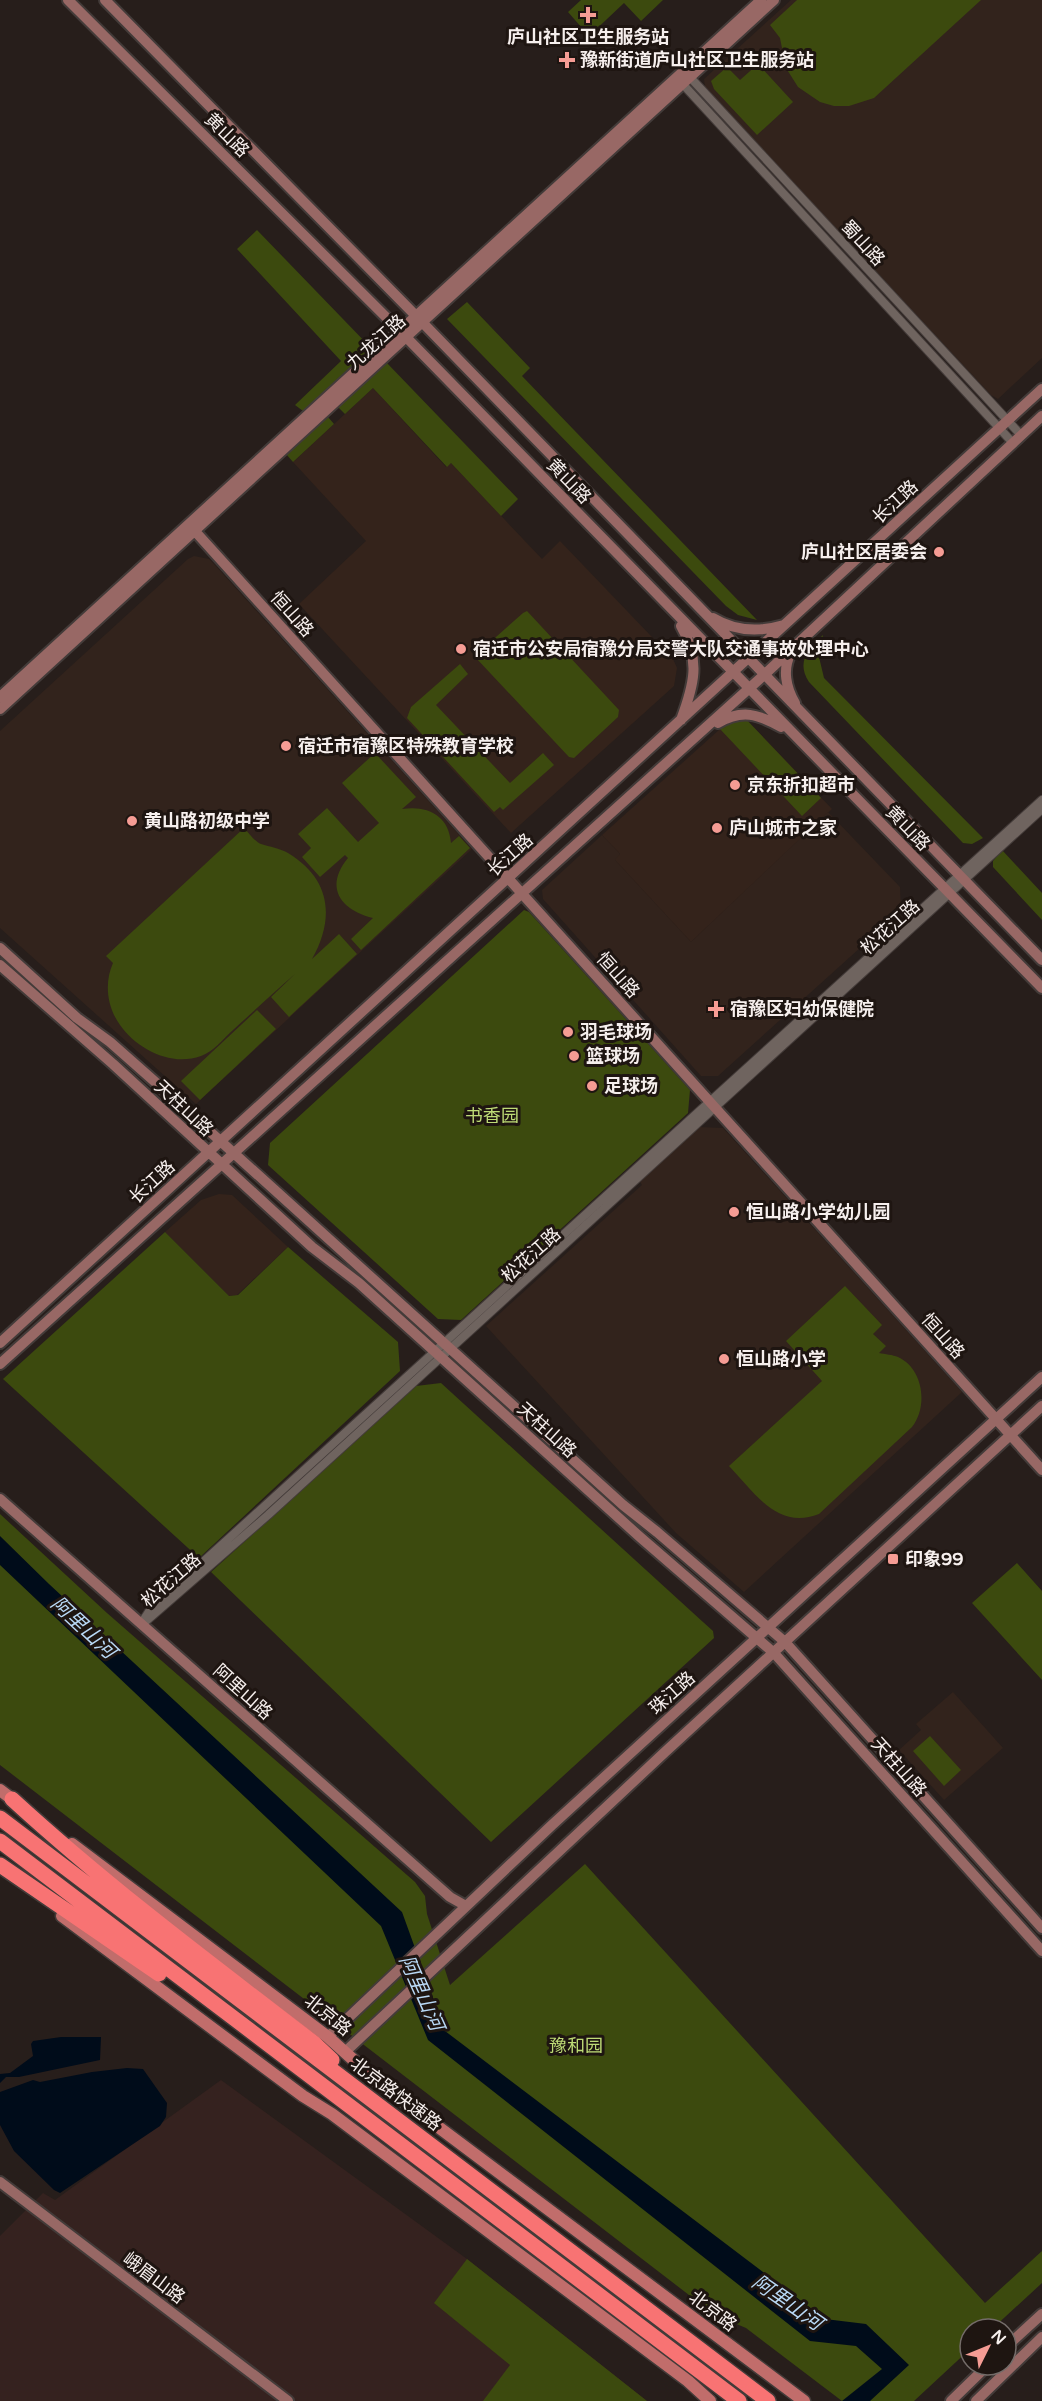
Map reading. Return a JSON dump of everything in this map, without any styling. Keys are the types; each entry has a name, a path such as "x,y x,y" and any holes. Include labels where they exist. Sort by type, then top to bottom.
{"highway":[{"path":"6,1794 75,1857 314,2043 374,2102"},
{"name":"北京路快速路","path":"0,1818 768,2401"},
{"name":"北京路快速路","path":"0,1841 739,2401"},
{"path":"0,1866 150,1968 273,2056 328,2090"}],"main road":[{"name":"北京路","path":"6,1794 328,2037 377,2081 804,2401"},
{"path":"0,1866 125,1964 424,2183 688,2381 710,2401"}],"street":[{"name":"黄山路","path":"68,0 403,334 1042,988"},
{"name":"黄山路","path":"105,0 419,319 1042,960"},
{"name":"九龙江路","path":"0,709 683,77 761,0"},
{"name":"九龙江路","path":"683,77 774,0"},
{"name":"蜀山路","path":"683,77 1017,439"},
{"name":"九龙江路","path":"0,697 403,334"},
{"name":"长江路","path":"0,1343 788,624 1042,389"},
{"name":"长江路","path":"0,1365 764,675 1042,416"},
{"name":"恒山路","path":"196,527 998,1417 1042,1460"},
{"path":"672,610 688,638 695,661 693,683 681,721"},
{"path":"702,612 738,630 773,628 788,624"},
{"path":"797,644 789,656 786,674 791,697 802,714"},
{"path":"702,731 731,715 739,714 758,716 791,732"},
{"name":"松花江路","path":"962,878 1042,800"},
{"name":"松花江路","path":"141,1624 150,1610 443,1351 947,891 1042,809"},
{"name":"天柱山路","path":"0,948 77,1018 110,1042 234,1154 443,1351 755,1639 774,1653 1042,1951"},
{"name":"天柱山路","path":"0,965 113,1064 312,1247 443,1351 785,1642 1042,1928"},
{"name":"珠江路","path":"328,2037 466,1906 1042,1377"},
{"path":"345,2052 1042,1406"},
{"name":"恒山路","path":"1013,1433 1042,1470"},
{"path":"910,1497 925,1513"},
{"name":"阿里山路","path":"0,1498 450,1897 466,1906"},
{"name":"峨眉山路","path":"3,2189 283,2400"},
{"path":"1018,2336 1042,2313"},
{"path":"976,2401 1042,2337"},
{"path":"951,2401 976,2377"}],"shaded area":[{"path":"791,0 1042,0 1042,358 998,399 991,395 705,87 704,79"},
{"path":"373,388 446,467 451,463 542,559 560,541 673,659 677,668 674,686 511,833 299,604 366,541 293,462"},
{"name":"黄山路初级中学","path":"194,556 209,559 214,564 472,849 196,1104 0,928 0,731"},
{"name":"庐山城市之家","path":"744,717 832,809 691,942 614,859 620,854 602,835 729,721"},
{"name":"宿豫区妇幼保健院","path":"828,812 900,887 901,911 718,1076 701,1076 543,899 542,890 602,835 620,854 615,860 691,942"},
{"name":"恒山路小学","path":"699,1127 723,1128 962,1392 744,1592 676,1533 486,1326 642,1185 639,1180"},
{"path":"219,1194 232,1195 288,1247 237,1295 229,1296 165,1232 201,1200"},
{"path":"953,1692 1003,1748 944,1800 899,1750 921,1730 916,1724"},
{"path":"221,2080 467,2259 647,2401 0,2401 0,2236 43,2193 55,2200"}],"green space":[{"path":"581,0 663,0 641,21 624,3 589,36 568,12"},
{"path":"797,0 981,0 874,98 849,106 834,106 820,102 798,87 786,68 780,38 770,25"},
{"path":"758,64 793,102 757,135 714,89 711,81 727,67 740,80"},
{"path":"257,230 371,348 303,411 295,405 341,361 237,249"},
{"path":"467,302 530,368 522,376 757,620 738,615 726,606 447,319"},
{"path":"386,362 518,499 501,516 451,463 447,467 373,388 345,414 338,407"},
{"path":"328,417 334,424 293,462 286,454"},
{"path":"527,611 619,710 618,717 574,758 569,757 476,658 478,653"},
{"path":"823,635 819,657 824,678 983,838 972,844 963,843 809,682 805,675 804,662 813,645"},
{"path":"460,664 468,674 436,705 510,783 543,753 554,765 503,810 500,807 494,812 407,718 411,707"},
{"path":"744,717 821,798 802,816 720,729 729,721"},
{"path":"375,753 416,797 402,809 420,809 435,814 446,825 451,843 459,836 470,848 361,950 351,939 373,918 352,909 339,896 337,878 348,858 345,855 320,877 302,857 311,848 298,834 327,808 358,842 379,823 342,783"},
{"path":"244,828 259,843 285,851 302,863 321,887 326,914 324,929 312,959 339,934 357,954 289,1017 271,997 295,974 210,1052 190,1059 156,1054 127,1034 112,1011 108,995 108,979 113,963 106,956"},
{"path":"1002,850 1042,893 1042,920 993,867 993,861"},
{"name":"书香园","path":"524,910 529,912 690,1090 688,1113 461,1320 438,1319 268,1165 270,1143"},
{"path":"257,1010 276,1029 200,1100 181,1081"},
{"path":"165,1232 229,1296 238,1295 288,1247 398,1342 400,1371 199,1558 3,1379"},
{"path":"845,1286 882,1325 873,1334 886,1346 879,1353 898,1357 913,1370 921,1389 920,1409 912,1427 819,1514 804,1518 791,1517 768,1506 729,1466 822,1381 786,1341"},
{"path":"441,1383 713,1631 714,1638 491,1842 211,1572 416,1386"},
{"name":"豫和园","path":"0,1514 107,1613 415,1882 425,1896 427,1914 450,1985 585,1864 985,2303 1042,2251 1042,2283 1005,2317 958,2317 958,2360 914,2401 842,2401 746,2328 715,2315 0,1765"},
{"path":"1017,1563 1042,1591 1042,1680 972,1603"},
{"path":"930,1736 961,1770 944,1786 913,1751"},
{"path":"467,2259 647,2401 483,2401 510,2365 434,2303"}],"water":[{"name":"阿里山河","path":"0,1536 402,1912 445,2031 825,2319 866,2324 909,2365 870,2401 842,2401 882,2369 856,2346 810,2341 428,2040 381,1926 0,1565"},
{"path":"61,2037 101,2037 100,2060 19,2077 6,2077 0,2083 0,2074 10,2073 33,2056 31,2044 33,2041"},
{"path":"127,2068 143,2069 167,2103 166,2117 160,2126 60,2193 54,2190 14,2151 0,2125 0,2092 33,2080 40,2082"}],"place":[{"name":"庐山社区卫生服务站","path":"588,15"},
{"name":"豫新街道庐山社区卫生服务站","path":"567,60"},
{"name":"庐山社区居委会","path":"939,552"},
{"name":"宿迁市公安局宿豫分局交警大队交通事故处理中心","path":"461,649"},
{"name":"宿迁市宿豫区特殊教育学校","path":"286,746"},
{"name":"京东折扣超市","path":"735,785"},
{"name":"黄山路初级中学","path":"132,821"},
{"name":"庐山城市之家","path":"717,828"},
{"name":"宿豫区妇幼保健院","path":"716,1009"},
{"name":"羽毛球场","path":"568,1032"},
{"name":"篮球场","path":"574,1056"},
{"name":"足球场","path":"592,1086"},
{"name":"恒山路小学幼儿园","path":"734,1212"},
{"name":"恒山路小学","path":"724,1359"},
{"name":"印象99","path":"893,1559"}]}
